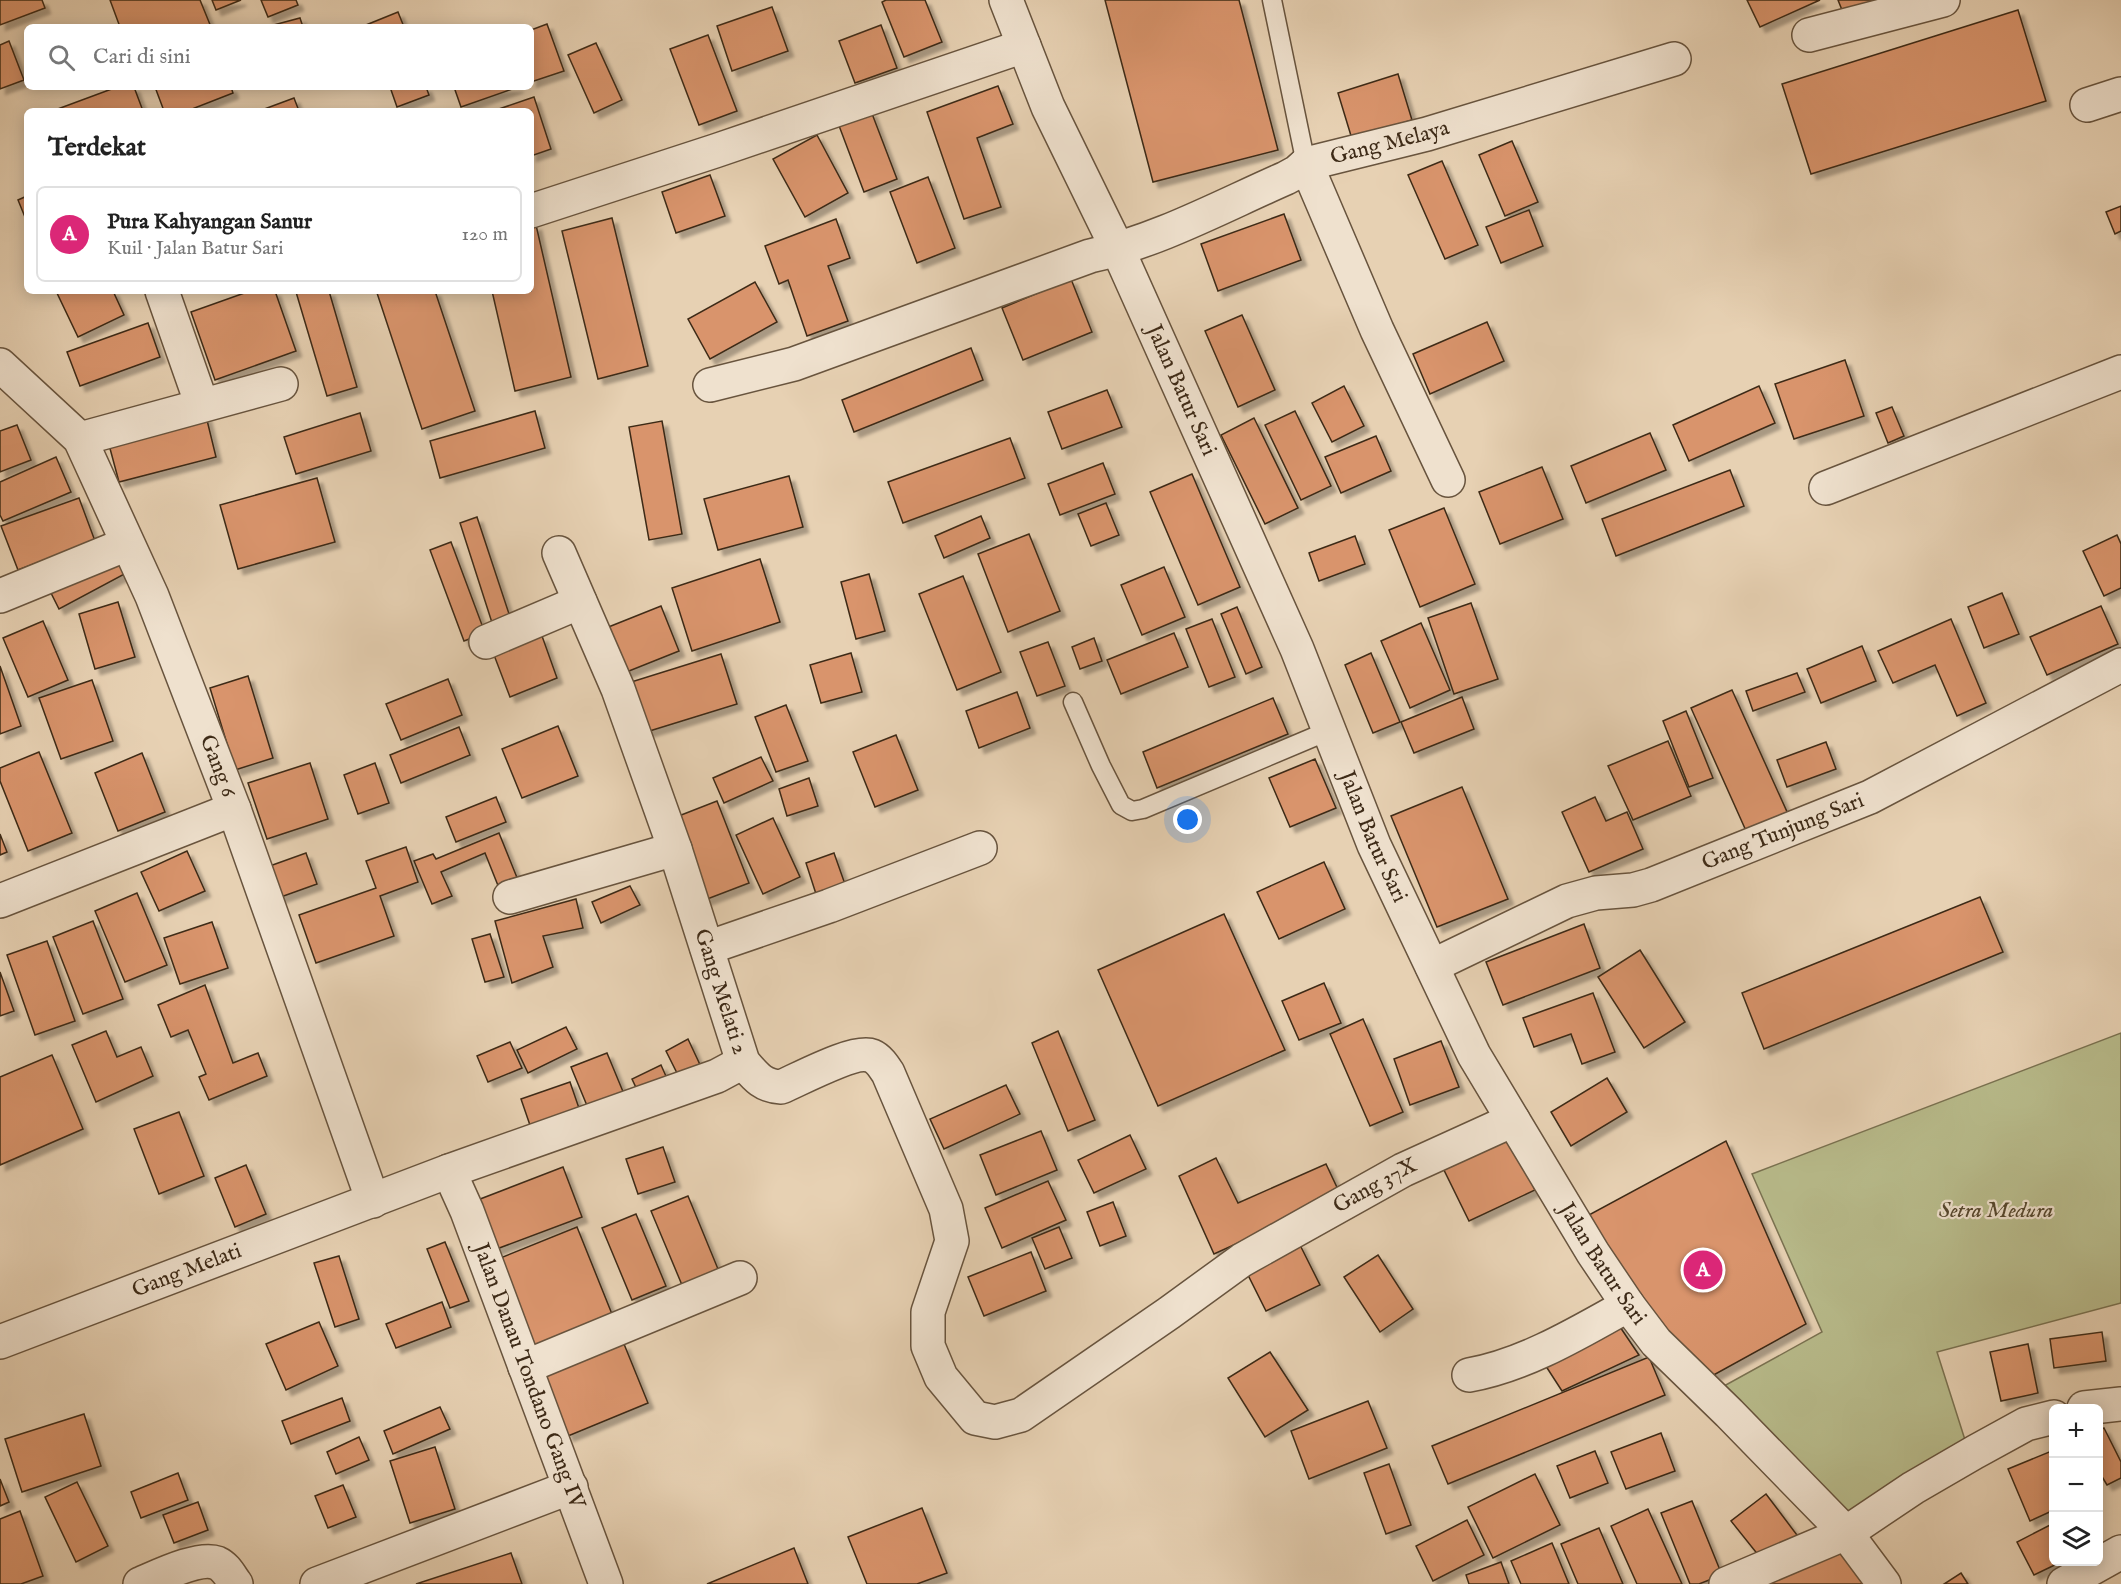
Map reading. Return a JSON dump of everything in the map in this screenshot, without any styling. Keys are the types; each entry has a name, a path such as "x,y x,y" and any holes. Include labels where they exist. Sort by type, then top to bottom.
{"street":[{"name":"Jalan Batur Sari","path":"1006,0 1048,107 1118,250 1293,639 1374,844 1474,1055 1593,1253 1656,1342 1846,1533 1884,1584"},
{"path":"1809,35 1943,0"},
{"path":"534,210 1024,46"},
{"name":"Gang Melaya","path":"710,385 794,364 1090,256 1118,250 1167,231 1286,178 1306,164 1427,134 1674,59"},
{"path":"2087,105 2121,94"},
{"path":"1306,164 1377,330 1448,480"},
{"path":"163,294 202,405"},
{"name":"Gang 6","path":"0,365 80,439 152,596 234,809 373,1201"},
{"path":"1826,488 2121,372"},
{"path":"80,439 281,384"},
{"path":"0,596 127,544"},
{"name":"Gang Melati 2","path":"373,1201 449,1171 717,1076 743,1062 675,849 618,689 559,553"},
{"path":"486,642 580,602"},
{"name":"Gang Tunjung Sari","path":"1432,966 1567,901 1596,892 1633,890 1652,885 1870,797 2121,665"},
{"path":"0,901 234,809"},
{"path":"707,948 829,906 980,848"},
{"path":"510,897 675,849"},
{"name":"Gang 37X","path":"743,1062 759,1080 770,1086 781,1087 852,1055 870,1055 880,1061 888,1073 946,1209 951,1241 928,1312 928,1347 941,1377 975,1418 995,1422 1021,1414 1242,1260 1403,1170 1513,1120"},
{"name":"Jalan Danau Tondano Gang IV","path":"449,1171 467,1211 606,1584"},
{"name":"Gang Melati","path":"0,1342 373,1201"},
{"path":"525,1367 740,1278"},
{"path":"1469,1375 1507,1365 1573,1335 1628,1305"},
{"path":"2103,1406 2121,1404"},
{"path":"1726,1584 1846,1533 1913,1488 1975,1452 2026,1424 2049,1417"},
{"path":"317,1584 571,1487"},
{"path":"2064,1584 2121,1552"},
{"path":"140,1584 201,1562 215,1562 225,1569 236,1584"}],"lane":[{"path":"1272,0 1306,164"},
{"path":"1073,702 1121,805 1132,811 1143,809 1329,731"}],"green space":[{"name":"Setra Medura","path":"2121,1033 2121,1303 1937,1352 1973,1465 1858,1525 1724,1386 1822,1332 1752,1174"}],"building":[{"path":"0,0 42,0 45,8 0,25"},
{"path":"110,0 200,0 210,24 119,24"},
{"path":"212,0 241,0 216,10"},
{"path":"261,0 296,0 298,5 268,17"},
{"path":"886,0 925,0 942,42 904,57 882,2"},
{"path":"1105,0 1239,0 1278,150 1153,182"},
{"path":"1747,0 1820,0 1760,27"},
{"path":"1838,0 1879,0 1844,15"},
{"path":"772,7 788,51 732,71 717,26"},
{"path":"2018,10 2046,101 1811,174 1782,84"},
{"path":"398,12 403,24 368,24"},
{"path":"300,18 302,24 277,24"},
{"path":"547,24 564,71 534,81 534,29"},
{"path":"881,25 897,68 855,83 839,41"},
{"path":"708,35 737,111 699,125 670,49"},
{"path":"9,41 24,80 0,89 0,45"},
{"path":"596,43 622,100 594,113 568,55"},
{"path":"1398,74 1412,120 1352,139 1338,93"},
{"path":"998,86 1013,124 977,138 1001,207 964,219 927,112"},
{"path":"109,90 135,90 142,108 60,108"},
{"path":"156,90 232,90 233,93 195,108 163,108"},
{"path":"391,90 427,90 429,95 397,107"},
{"path":"455,90 509,90 461,107"},
{"path":"534,97 551,149 534,155 534,108 502,108"},
{"path":"294,98 298,108 267,108"},
{"path":"871,111 897,179 864,192 838,123"},
{"path":"817,135 848,193 805,217 773,159"},
{"path":"1512,141 1538,202 1505,216 1479,155"},
{"path":"1442,161 1478,245 1445,259 1408,175"},
{"path":"710,175 725,216 676,233 662,192"},
{"path":"928,177 955,248 917,263 890,192"},
{"path":"24,197 24,215 18,200"},
{"path":"2121,206 2121,231 2115,234 2106,212"},
{"path":"1529,210 1543,246 1501,263 1486,227"},
{"path":"1284,214 1301,260 1218,291 1201,244"},
{"path":"612,218 648,366 598,379 562,231"},
{"path":"836,219 850,258 828,266 848,321 807,336 788,280 779,284 765,246"},
{"path":"534,225 536,225 571,377 515,391 493,294 534,294"},
{"path":"1071,279 1092,332 1023,360 1002,308"},
{"path":"755,282 777,322 710,359 688,319"},
{"path":"57,294 114,294 124,315 78,337"},
{"path":"242,294 276,294 296,351 215,380 191,312"},
{"path":"297,294 330,294 357,387 327,396"},
{"path":"377,294 436,294 475,411 422,429"},
{"path":"1242,315 1275,390 1238,407 1205,331"},
{"path":"1487,322 1504,361 1430,394 1413,354"},
{"path":"148,323 160,357 80,386 67,352"},
{"path":"971,348 983,380 854,432 842,400"},
{"path":"1845,360 1864,416 1794,439 1775,384"},
{"path":"1344,386 1364,426 1332,442 1312,403"},
{"path":"1759,386 1775,423 1689,461 1673,425"},
{"path":"1107,390 1122,427 1062,449 1048,412"},
{"path":"1892,407 1904,436 1888,443 1876,413"},
{"path":"535,411 545,448 440,478 430,441"},
{"path":"1295,411 1331,486 1301,500 1265,425"},
{"path":"360,413 371,451 296,474 284,437"},
{"path":"206,416 216,457 119,482 108,441"},
{"path":"1254,418 1298,508 1265,524 1221,435"},
{"path":"662,421 682,534 649,540 629,427"},
{"path":"17,425 31,460 0,472 0,431"},
{"path":"1650,433 1666,470 1586,503 1571,466"},
{"path":"1376,436 1391,471 1341,493 1325,457"},
{"path":"1010,438 1025,478 903,523 888,482"},
{"path":"56,457 71,492 3,521 0,515 0,482"},
{"path":"1103,463 1115,494 1060,515 1048,484"},
{"path":"1542,467 1563,519 1500,544 1479,492"},
{"path":"1730,470 1744,506 1616,556 1602,519"},
{"path":"1192,474 1240,587 1198,605 1150,492"},
{"path":"789,476 803,527 718,550 704,499"},
{"path":"317,478 335,542 238,569 220,505"},
{"path":"79,498 95,541 18,570 1,526"},
{"path":"1106,503 1119,535 1091,546 1078,514"},
{"path":"1444,508 1475,584 1420,607 1389,530"},
{"path":"981,516 990,538 944,558 935,536"},
{"path":"477,517 513,626 495,632 460,523"},
{"path":"1029,534 1060,611 1008,632 978,554"},
{"path":"2117,535 2121,544 2121,588 2104,596 2083,551"},
{"path":"1355,536 1365,564 1319,581 1309,553"},
{"path":"451,542 485,633 464,641 430,550"},
{"path":"121,550 132,570 59,609 49,589"},
{"path":"760,559 780,622 692,651 672,588"},
{"path":"1164,567 1185,617 1142,635 1121,585"},
{"path":"869,574 885,631 856,639 841,582"},
{"path":"963,576 1001,672 957,690 919,594"},
{"path":"2002,593 2019,634 1984,648 1968,607"},
{"path":"118,602 135,657 95,669 79,614"},
{"path":"1471,603 1498,679 1454,694 1428,618"},
{"path":"661,606 679,651 624,673 606,628"},
{"path":"2101,606 2118,644 2047,675 2030,637"},
{"path":"1237,607 1262,667 1246,674 1221,614"},
{"path":"1212,619 1235,677 1209,687 1186,629"},
{"path":"1951,619 1986,703 1957,716 1935,665 1893,683 1878,651"},
{"path":"43,621 68,680 28,697 3,638"},
{"path":"1421,623 1450,690 1410,708 1381,641"},
{"path":"1174,633 1188,667 1121,694 1107,660"},
{"path":"542,636 557,678 510,697 494,655"},
{"path":"1094,638 1102,661 1080,669 1072,647"},
{"path":"1048,642 1065,686 1037,696 1020,652"},
{"path":"1862,646 1876,681 1821,703 1807,669"},
{"path":"851,653 862,692 821,703 810,665"},
{"path":"1371,653 1400,722 1373,733 1345,665"},
{"path":"721,654 737,704 643,733 628,683"},
{"path":"0,666 21,726 0,734"},
{"path":"1797,673 1805,692 1753,711 1746,691"},
{"path":"248,676 273,758 235,770 210,688"},
{"path":"448,679 462,715 401,740 386,704"},
{"path":"92,680 113,741 61,759 39,698"},
{"path":"1732,690 1788,814 1747,833 1691,708"},
{"path":"1017,692 1030,728 979,748 966,711"},
{"path":"1462,697 1474,729 1414,753 1401,722"},
{"path":"1273,698 1288,734 1157,788 1143,752"},
{"path":"786,705 808,761 776,772 755,717"},
{"path":"1686,711 1713,778 1689,787 1663,721"},
{"path":"558,726 578,776 522,798 502,749"},
{"path":"459,727 470,755 401,783 390,755"},
{"path":"896,735 918,790 875,807 853,752"},
{"path":"1668,741 1691,796 1633,820 1608,766"},
{"path":"1826,742 1836,769 1787,787 1777,760"},
{"path":"39,752 72,833 28,851 0,781 0,768"},
{"path":"142,753 165,812 118,831 95,773"},
{"path":"761,757 773,781 724,803 713,778"},
{"path":"1315,759 1336,808 1290,827 1269,778"},
{"path":"310,763 328,819 267,839 248,783"},
{"path":"375,763 389,803 358,814 344,775"},
{"path":"809,778 818,806 787,816 779,789"},
{"path":"1462,787 1508,899 1437,927 1391,816"},
{"path":"496,797 506,822 456,842 446,817"},
{"path":"1595,797 1606,821 1627,812 1643,849 1589,872 1562,812"},
{"path":"717,801 749,883 702,901 671,819"},
{"path":"773,818 800,877 763,894 736,835"},
{"path":"499,833 520,885 501,893 485,853 441,872 452,896 432,904 414,861 433,854 436,859"},
{"path":"0,834 7,852 0,855"},
{"path":"406,847 418,882 380,896 394,936 316,963 299,915 376,888 366,861"},
{"path":"187,851 205,891 159,911 141,872"},
{"path":"306,853 317,884 278,898 267,867"},
{"path":"834,853 846,887 817,897 806,863"},
{"path":"1324,862 1345,909 1279,939 1257,892"},
{"path":"630,886 640,905 601,923 592,902"},
{"path":"137,893 167,965 125,982 95,911"},
{"path":"1980,897 2003,952 1764,1049 1742,993"},
{"path":"576,899 583,928 543,936 553,967 512,983 495,921"},
{"path":"1224,914 1285,1050 1158,1106 1098,970"},
{"path":"93,921 123,999 83,1014 53,937"},
{"path":"212,922 228,968 180,984 164,938"},
{"path":"1584,924 1600,968 1503,1005 1486,962"},
{"path":"490,934 504,977 485,982 472,939"},
{"path":"47,941 75,1021 35,1035 7,955"},
{"path":"1640,950 1685,1022 1644,1048 1598,977"},
{"path":"0,972 14,1011 0,1016"},
{"path":"1324,983 1341,1023 1299,1040 1282,1001"},
{"path":"205,985 233,1063 258,1053 267,1076 209,1100 199,1077 206,1074 188,1030 171,1037 158,1005"},
{"path":"1593,993 1615,1052 1582,1064 1571,1034 1534,1047 1523,1018"},
{"path":"1363,1019 1403,1112 1370,1126 1330,1034"},
{"path":"566,1027 577,1049 528,1073 517,1050"},
{"path":"106,1031 117,1057 141,1047 153,1076 96,1102 72,1045"},
{"path":"1058,1031 1095,1120 1068,1131 1032,1043"},
{"path":"688,1039 702,1069 680,1079 666,1051"},
{"path":"1441,1041 1459,1087 1410,1105 1394,1059"},
{"path":"510,1042 522,1068 488,1082 477,1056"},
{"path":"607,1053 624,1094 588,1108 571,1067"},
{"path":"52,1055 83,1129 0,1165 0,1077"},
{"path":"661,1065 669,1083 640,1096 632,1079"},
{"path":"1607,1078 1627,1112 1571,1146 1551,1112"},
{"path":"570,1082 581,1114 532,1131 521,1099"},
{"path":"1006,1085 1020,1114 944,1149 930,1119"},
{"path":"179,1112 204,1176 159,1194 134,1129"},
{"path":"1041,1131 1057,1170 996,1195 980,1155"},
{"path":"1508,1134 1535,1190 1469,1221 1442,1166"},
{"path":"1130,1135 1146,1169 1094,1193 1078,1160"},
{"path":"1726,1141 1806,1324 1710,1377 1664,1329 1587,1216"},
{"path":"663,1147 675,1182 638,1194 626,1159"},
{"path":"1216,1158 1238,1203 1326,1164 1341,1196 1214,1254 1179,1176"},
{"path":"246,1165 266,1214 235,1227 215,1178"},
{"path":"563,1167 582,1217 494,1250 475,1201"},
{"path":"1048,1181 1066,1220 1002,1248 985,1208"},
{"path":"688,1196 718,1269 682,1285 651,1211"},
{"path":"1113,1202 1126,1236 1100,1246 1087,1212"},
{"path":"636,1214 666,1286 632,1300 602,1228"},
{"path":"577,1227 616,1324 532,1358 493,1261"},
{"path":"1059,1227 1072,1258 1045,1269 1032,1238"},
{"path":"445,1242 469,1301 450,1308 427,1249"},
{"path":"1299,1243 1320,1285 1266,1311 1245,1269"},
{"path":"1031,1252 1046,1291 984,1316 968,1277"},
{"path":"1378,1255 1413,1309 1380,1332 1344,1277"},
{"path":"339,1256 359,1319 335,1327 314,1263"},
{"path":"442,1302 451,1327 396,1348 386,1324"},
{"path":"1614,1318 1639,1355 1562,1391 1540,1357"},
{"path":"319,1322 338,1366 286,1390 266,1344"},
{"path":"2102,1332 2106,1361 2054,1368 2050,1339"},
{"path":"624,1344 648,1403 568,1436 544,1376"},
{"path":"2028,1344 2038,1393 2001,1401 1990,1352"},
{"path":"1270,1352 1308,1410 1265,1437 1228,1378"},
{"path":"1649,1357 1665,1395 1448,1484 1432,1446"},
{"path":"342,1398 350,1421 291,1444 282,1421"},
{"path":"1368,1401 1387,1448 1309,1479 1291,1431"},
{"path":"440,1407 450,1429 393,1454 384,1431"},
{"path":"84,1414 101,1466 22,1492 5,1439"},
{"path":"2103,1428 2121,1462 2121,1478 2107,1485 2103,1478"},
{"path":"1661,1433 1675,1471 1626,1489 1611,1452"},
{"path":"359,1437 369,1460 336,1474 327,1452"},
{"path":"435,1447 455,1509 410,1523 390,1461"},
{"path":"1595,1451 1608,1483 1570,1498 1557,1466"},
{"path":"2049,1452 2049,1512 2030,1521 2008,1469"},
{"path":"1389,1464 1411,1525 1386,1534 1364,1473"},
{"path":"178,1473 188,1500 141,1518 131,1492"},
{"path":"1535,1474 1560,1525 1493,1558 1468,1507"},
{"path":"0,1479 9,1502 0,1506"},
{"path":"77,1482 108,1546 76,1562 45,1497"},
{"path":"343,1485 356,1517 328,1528 315,1496"},
{"path":"1766,1494 1797,1535 1763,1561 1731,1521"},
{"path":"1692,1501 1722,1575 1699,1584 1690,1584 1661,1513"},
{"path":"198,1502 208,1530 174,1543 163,1515"},
{"path":"922,1508 947,1573 917,1584 867,1584 848,1537"},
{"path":"1648,1509 1682,1584 1637,1584 1611,1526"},
{"path":"20,1511 43,1576 21,1584 0,1584 0,1519"},
{"path":"1467,1520 1484,1555 1433,1581 1416,1546"},
{"path":"2049,1526 2049,1566 2053,1566 2034,1575 2017,1542"},
{"path":"1599,1528 1623,1584 1578,1584 1561,1544"},
{"path":"1552,1543 1569,1584 1521,1584 1511,1561"},
{"path":"794,1548 808,1584 707,1584"},
{"path":"1844,1551 1869,1584 1765,1584"},
{"path":"511,1553 522,1584 416,1584"},
{"path":"1501,1562 1509,1584 1469,1584 1466,1575"},
{"path":"1961,1573 1968,1584 1944,1584"}],"place":[{"name":"Pura Kahyangan Sanur","path":"1703,1270"}]}
